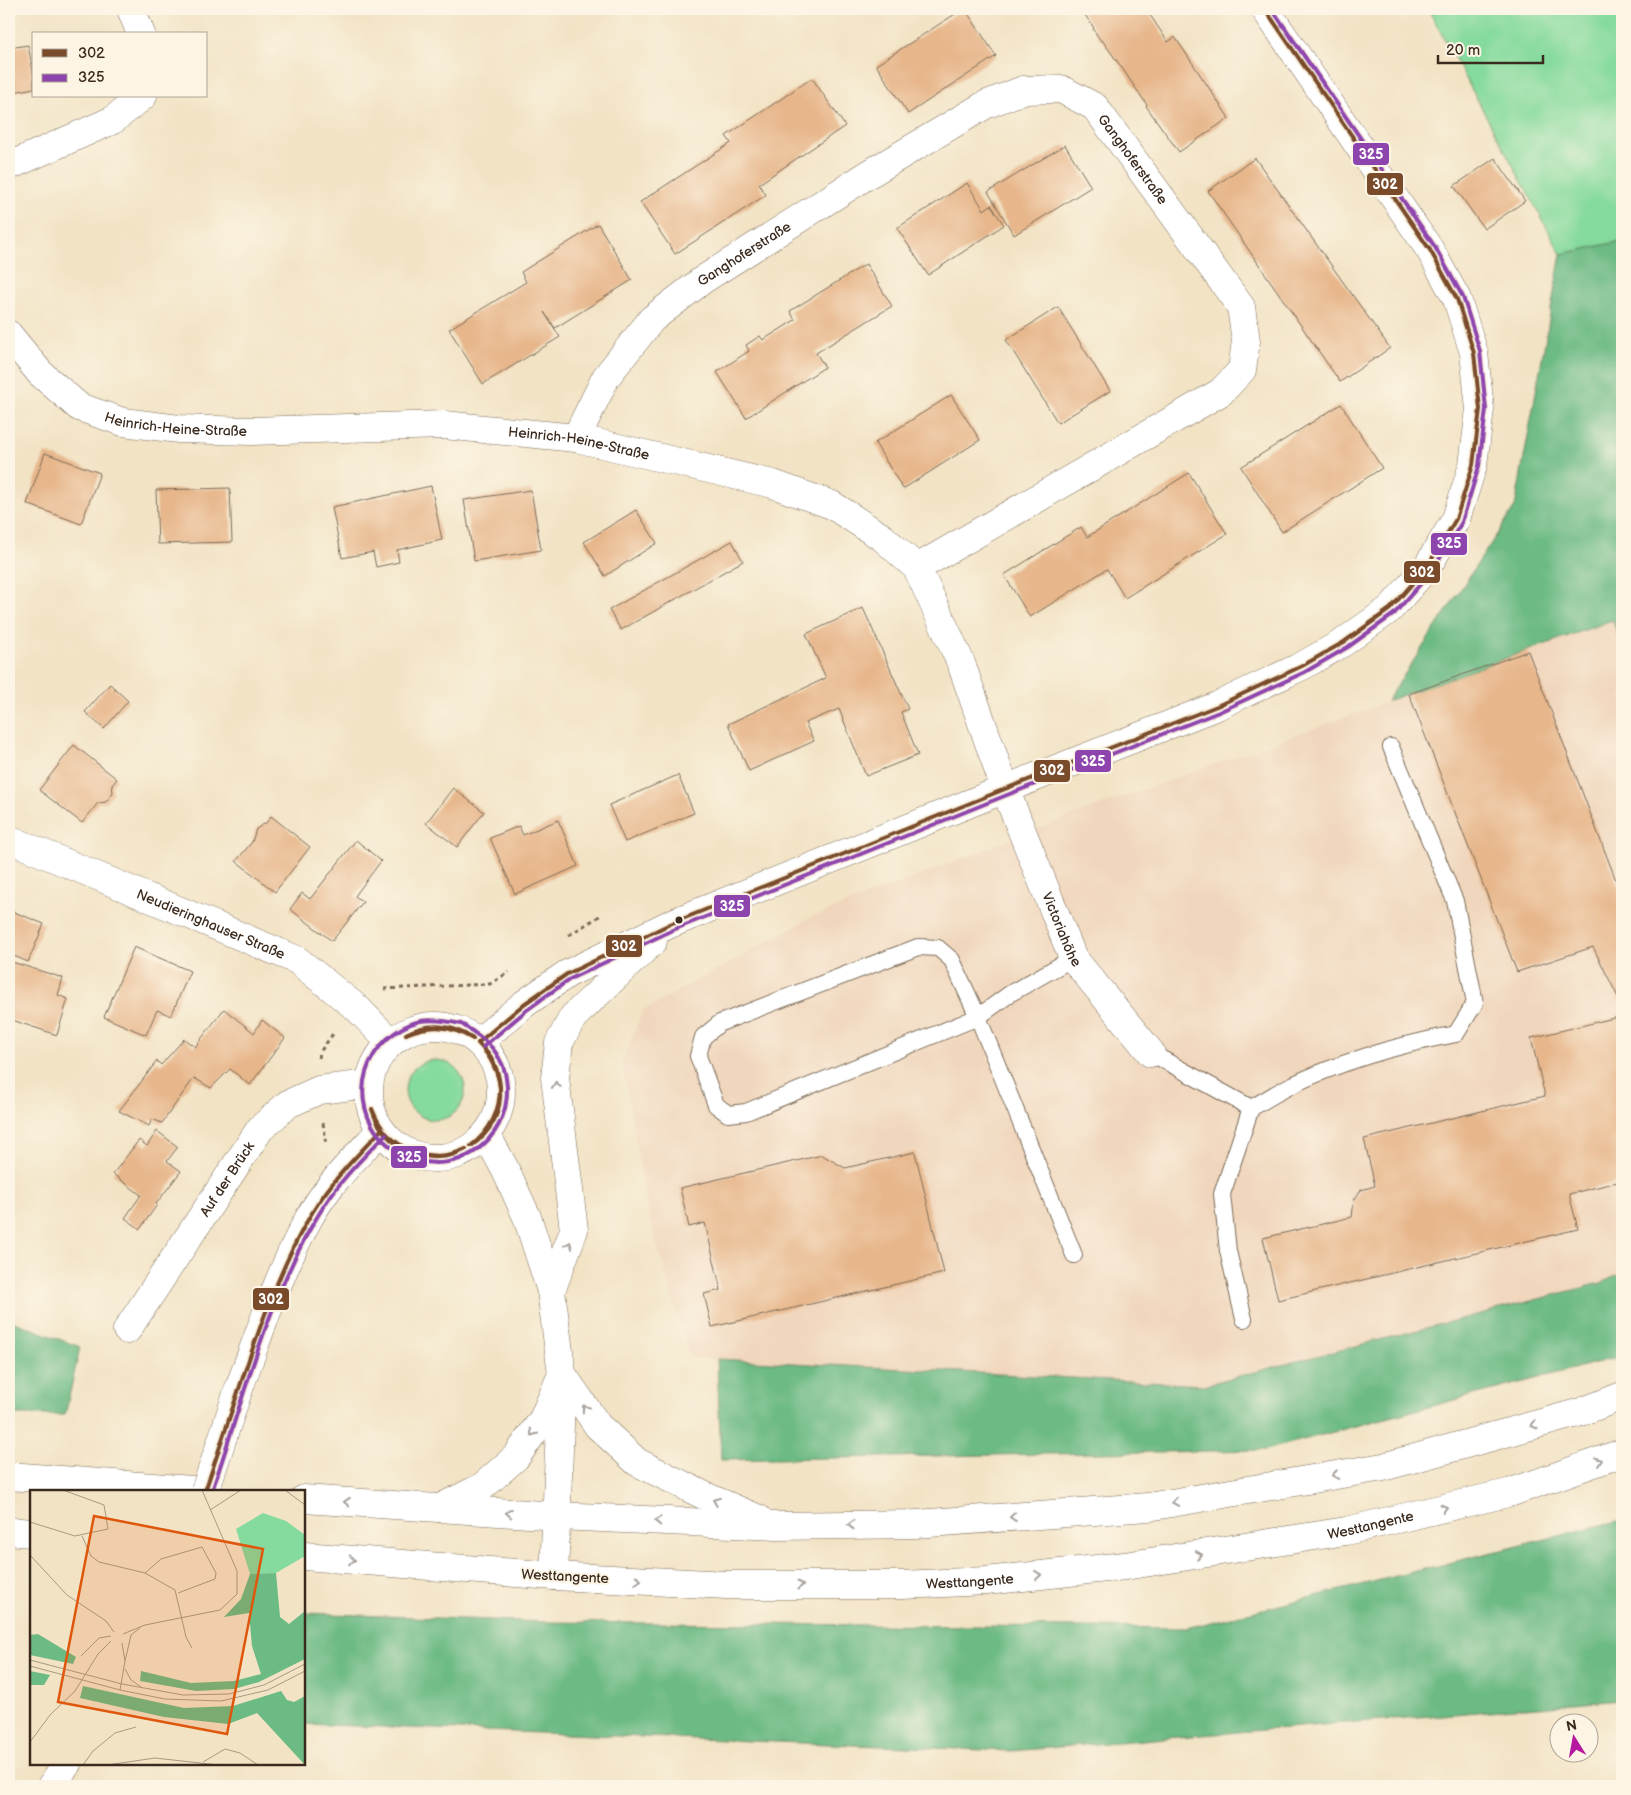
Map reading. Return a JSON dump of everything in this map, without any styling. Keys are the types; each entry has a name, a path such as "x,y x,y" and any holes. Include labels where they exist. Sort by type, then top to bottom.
{"main road":[{"path":"131,9 139,32"},
{"path":"479,1042 524,1004 567,974 670,924 1217,706 1302,666 1344,642 1390,609 1427,567 1456,519 1473,465 1480,409 1474,353 1457,299 1430,250 1265,9"},
{"name":"Ganghoferstraße","path":"576,438 606,377 652,319 704,279 869,174 986,105 1022,90 1061,89 1095,107 1241,307 1246,341 1242,370 1221,392 917,568"},
{"path":"9,166 113,120 140,98"},
{"name":"Heinrich-Heine-Straße","path":"9,335 40,373 79,407 123,422 179,429 252,431 444,426 576,438 773,484 832,505 883,538 917,568 961,663 1005,789"},
{"name":"Victoriahöhe","path":"1005,789 1073,958 1151,1053"},
{"name":"Neudieringhauser Straße","path":"9,839 298,960 358,1009 390,1042"},
{"path":"551,1291 574,1230 555,1078 559,1042 573,1017 670,924"},
{"path":"439,1026 460,1030 479,1042 495,1062 501,1086 498,1112 486,1134 468,1149 445,1157 420,1156 398,1147 381,1130 373,1116 369,1100 369,1084 372,1071 378,1058 390,1042 417,1028 439,1026"},
{"name":"Auf der Brück","path":"127,1330 260,1128 288,1104 319,1090 369,1084"},
{"path":"205,1490 238,1391 279,1280 309,1217 339,1176 381,1130"},
{"path":"486,1134 505,1169 527,1217 551,1291 562,1374 558,1516 554,1576"},
{"path":"440,1508 482,1487 516,1457 543,1419 562,1374"},
{"path":"562,1374 598,1426 637,1462 703,1495 777,1526"},
{"path":"305,1499 558,1516 777,1526 916,1524 1148,1506 1383,1467 1581,1412 1622,1396"},
{"name":"Westtangente","path":"305,1556 554,1576 727,1585 902,1585 986,1581 1125,1566 1346,1532 1512,1492 1622,1453"},
{"path":"9,1476 192,1490"},
{"path":"9,1531 30,1533"},
{"path":"51,1786 66,1765"}],"lane":[{"path":"1244,1319 1228,1251 1222,1194 1252,1108 1288,1087 1352,1060 1424,1040 1456,1034 1475,1003 1455,901 1391,747"},
{"path":"1073,958 1011,993 978,1017 746,1112 728,1114 716,1105 698,1056 703,1037 720,1023 918,947 938,948 952,960 978,1017 1074,1255"},
{"path":"1151,1053 1252,1108"}],"shaded area":[{"path":"1614,620 1622,649 1622,1273 1601,1283 1204,1385 690,1358 649,1217 622,1062 643,1011 808,919 1071,816"}],"green space":[{"path":"1428,9 1622,9 1622,241 1561,254"},
{"path":"1622,241 1622,649 1613,620 1387,701 1515,507 1561,254"},
{"path":"435,1060 451,1065 456,1069 460,1074 465,1090 460,1106 456,1111 451,1115 435,1120 419,1115 414,1111 410,1106 405,1090 410,1074 414,1069 419,1065"},
{"path":"1622,1273 1622,1356 1265,1450 721,1460 717,1359 1204,1385 1601,1283"},
{"path":"9,1320 80,1347 65,1415 9,1415"},
{"path":"1622,1520 1622,1700 1011,1751 305,1724 305,1613 544,1622 1187,1628"}],"building":[{"path":"965,9 996,56 908,114 876,65"},
{"path":"1081,9 1146,9 1168,42 1175,37 1229,118 1179,152 1124,71 1101,41"},
{"path":"28,45 32,66 32,88 9,93 9,48"},
{"path":"812,78 845,126 759,184 766,195 675,254 640,202 731,143 726,136"},
{"path":"1065,145 1091,187 1014,235 988,192"},
{"path":"1255,158 1390,348 1340,382 1208,191"},
{"path":"1495,158 1525,201 1484,229 1454,186"},
{"path":"967,183 984,210 991,205 1004,225 928,275 897,228"},
{"path":"598,224 632,280 555,328 544,312 560,337 483,384 449,329 526,282 521,272"},
{"path":"866,264 892,306 816,353 825,367 746,418 717,372 749,351 746,345 760,336 763,340 795,320 790,311"},
{"path":"1058,307 1110,391 1058,423 1006,340"},
{"path":"951,395 980,440 903,489 875,443"},
{"path":"1341,404 1382,468 1282,532 1241,467"},
{"path":"45,453 100,473 81,524 27,504"},
{"path":"1189,473 1227,534 1125,598 1107,569 1030,617 1004,575 1081,527 1087,537"},
{"path":"431,486 442,540 397,550 399,562 376,567 373,552 342,558 332,507"},
{"path":"230,488 232,542 158,544 156,490"},
{"path":"531,490 541,550 474,561 464,500"},
{"path":"636,510 657,543 605,576 584,542"},
{"path":"732,541 743,561 621,630 609,610"},
{"path":"863,608 908,709 901,712 918,755 866,776 839,709 805,723 814,741 749,771 728,724 826,678 806,634"},
{"path":"1528,651 1622,896 1622,1005 1593,947 1517,972 1409,694"},
{"path":"110,684 128,701 104,729 85,712"},
{"path":"74,745 117,779 112,785 113,793 106,802 98,803 82,823 39,790"},
{"path":"678,775 694,813 625,842 609,805"},
{"path":"453,788 484,812 457,847 426,823"},
{"path":"271,816 310,847 275,892 236,861 252,842 256,829 267,822"},
{"path":"558,820 578,866 515,894 490,838 519,826 523,835"},
{"path":"356,840 381,861 355,896 363,902 332,941 290,909 302,893 310,899"},
{"path":"9,910 44,924 28,962 9,954"},
{"path":"134,947 190,971 171,1016 157,1010 146,1035 104,1017"},
{"path":"9,961 63,978 58,995 68,999 57,1035 9,1019"},
{"path":"224,1009 254,1033 262,1020 285,1038 250,1085 230,1069 211,1088 194,1078 162,1123 152,1119 149,1126 119,1111 157,1061 161,1065 184,1039 195,1047"},
{"path":"1622,1016 1622,1181 1569,1194 1578,1229 1278,1300 1263,1238 1352,1217 1354,1200 1361,1190 1375,1186 1364,1139 1545,1096 1531,1038"},
{"path":"157,1131 178,1147 167,1161 181,1171 140,1229 125,1218 141,1195 113,1174 139,1140 147,1146"},
{"path":"915,1152 944,1273 712,1327 704,1294 721,1290 705,1223 689,1227 680,1188 822,1155 845,1168"}],"transit line":[{"name":"302","path":"479,1042 524,1004 567,974 670,924 1217,706 1302,666 1344,642 1390,609 1427,567 1456,519 1473,465 1480,409 1474,353 1457,299 1430,250 1265,9"},
{"name":"325","path":"483,1047 528,1009 570,979 673,930 1007,795 1219,712 1305,672 1348,647 1394,614 1432,571 1462,522 1479,466 1486,409 1480,351 1463,297 1435,247 1272,9"},
{"name":"325","path":"461,1024 446,1021 420,1021 407,1026 387,1039 374,1055 366,1072 363,1090 365,1108 372,1125 382,1139 397,1152 423,1162 453,1161 467,1156 482,1146 499,1124 507,1097 506,1076 503,1065 488,1043 463,1025"},
{"name":"302","path":"406,1034 414,1030 440,1026 457,1030 473,1039"},
{"name":"302","path":"406,1034 432,1027 456,1031 473,1039"},
{"name":"302","path":"478,1043 494,1063 500,1088"},
{"name":"302","path":"478,1043 493,1064 500,1088"},
{"name":"302","path":"471,1146 484,1134 493,1120 500,1097 500,1088"},
{"name":"302","path":"471,1146 494,1121 499,1105 500,1088"},
{"name":"302","path":"372,1109 387,1134 410,1151"},
{"name":"302","path":"372,1109 381,1129 396,1144 410,1151"},
{"name":"302","path":"205,1490 261,1324 291,1252 303,1228 324,1195 381,1130"},
{"name":"325","path":"212,1490 259,1346 287,1274 322,1209 336,1189 386,1134"},
{"name":"302","path":"410,1151 438,1156 466,1149"},
{"name":"302","path":"410,1151 424,1156 438,1157 452,1155 466,1149"}]}
